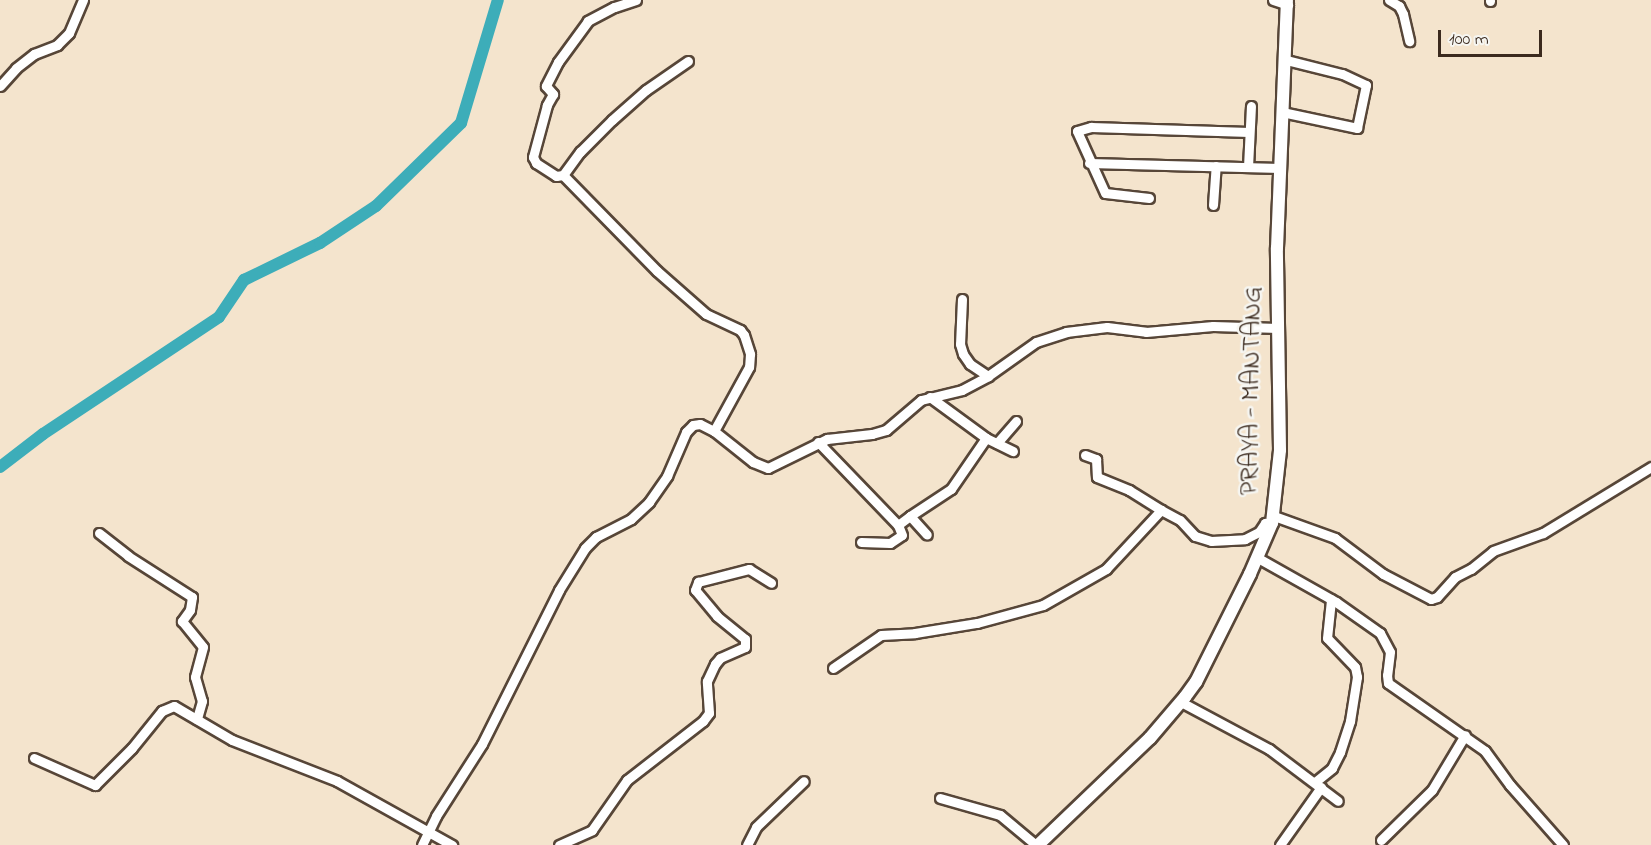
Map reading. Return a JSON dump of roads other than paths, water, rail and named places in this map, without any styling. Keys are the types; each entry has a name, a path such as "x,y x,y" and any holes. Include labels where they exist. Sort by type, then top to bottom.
{"main road":[{"name":"PRAYA - MANTANG","path":"1037,845 1150,738 1196,682 1258,558 1273,519 1280,450 1281,370 1278,328 1280,168 1288,2"}],"street":[{"path":"0,86 16,68 34,54 57,45 69,33 82,0"},
{"path":"636,0 614,8 585,24 558,62 546,86 554,94 547,105 533,157 536,163 556,176 563,175 590,141 612,120 646,90 688,61"},
{"path":"1273,0 1288,2"},
{"path":"1389,0 1399,6 1403,14 1409,41"},
{"path":"1282,112 1357,128 1366,85 1342,74 1286,60"},
{"path":"1248,167 1251,106"},
{"path":"1149,198 1105,193 1089,163 1077,131 1085,128 1249,132"},
{"path":"1089,163 1280,168"},
{"path":"1213,205 1216,166"},
{"path":"563,175 657,271 706,314 740,330 744,335 750,354 749,367 714,431"},
{"path":"962,298 960,329 963,354 970,364 988,376"},
{"path":"422,845 427,831 482,744 559,590 585,548 596,537 631,519 649,502 667,476 689,427 700,424 714,431 753,462 768,468 818,442 836,437 881,432 896,423 916,404 930,397 962,390 988,376 1036,342 1087,328 1107,327 1146,332 1213,326 1278,328"},
{"path":"930,397 986,438 1012,451"},
{"path":"997,443 1017,421"},
{"path":"898,525 951,489 986,438"},
{"path":"818,442 898,525 902,535 890,543 861,542"},
{"path":"1085,455 1096,458 1096,477 1129,490 1180,520 1195,536 1211,541 1245,539 1259,532 1266,523 1273,519 1335,538 1383,574 1431,599 1437,597 1455,577 1471,569 1493,551 1543,533 1651,467"},
{"path":"833,668 881,635 924,632 977,623 1043,605 1106,569 1161,510"},
{"path":"910,516 927,535"},
{"path":"99,533 192,597 190,610 182,621 203,647 195,677 202,701 197,719"},
{"path":"1258,558 1331,599 1385,638 1390,652 1387,675 1389,683 1491,756 1510,785 1563,845"},
{"path":"559,845 592,830 627,780 703,721 709,713 707,681 715,664 720,658 745,647 746,639 717,616 695,590 698,582 749,568 771,583"},
{"path":"1281,845 1318,785 1332,768 1340,752 1353,705 1357,677 1355,667 1327,638 1331,599"},
{"path":"1181,702 1269,749 1338,801"},
{"path":"34,758 95,785 167,707 174,706 232,740 337,781 452,845"},
{"path":"1382,840 1432,790 1464,735"},
{"path":"747,845 756,827 804,781"},
{"path":"940,798 1000,815 1037,845"}],"waterway":[{"path":"0,467 43,434 219,317 244,280 320,243 376,206 461,123 498,0"}]}
